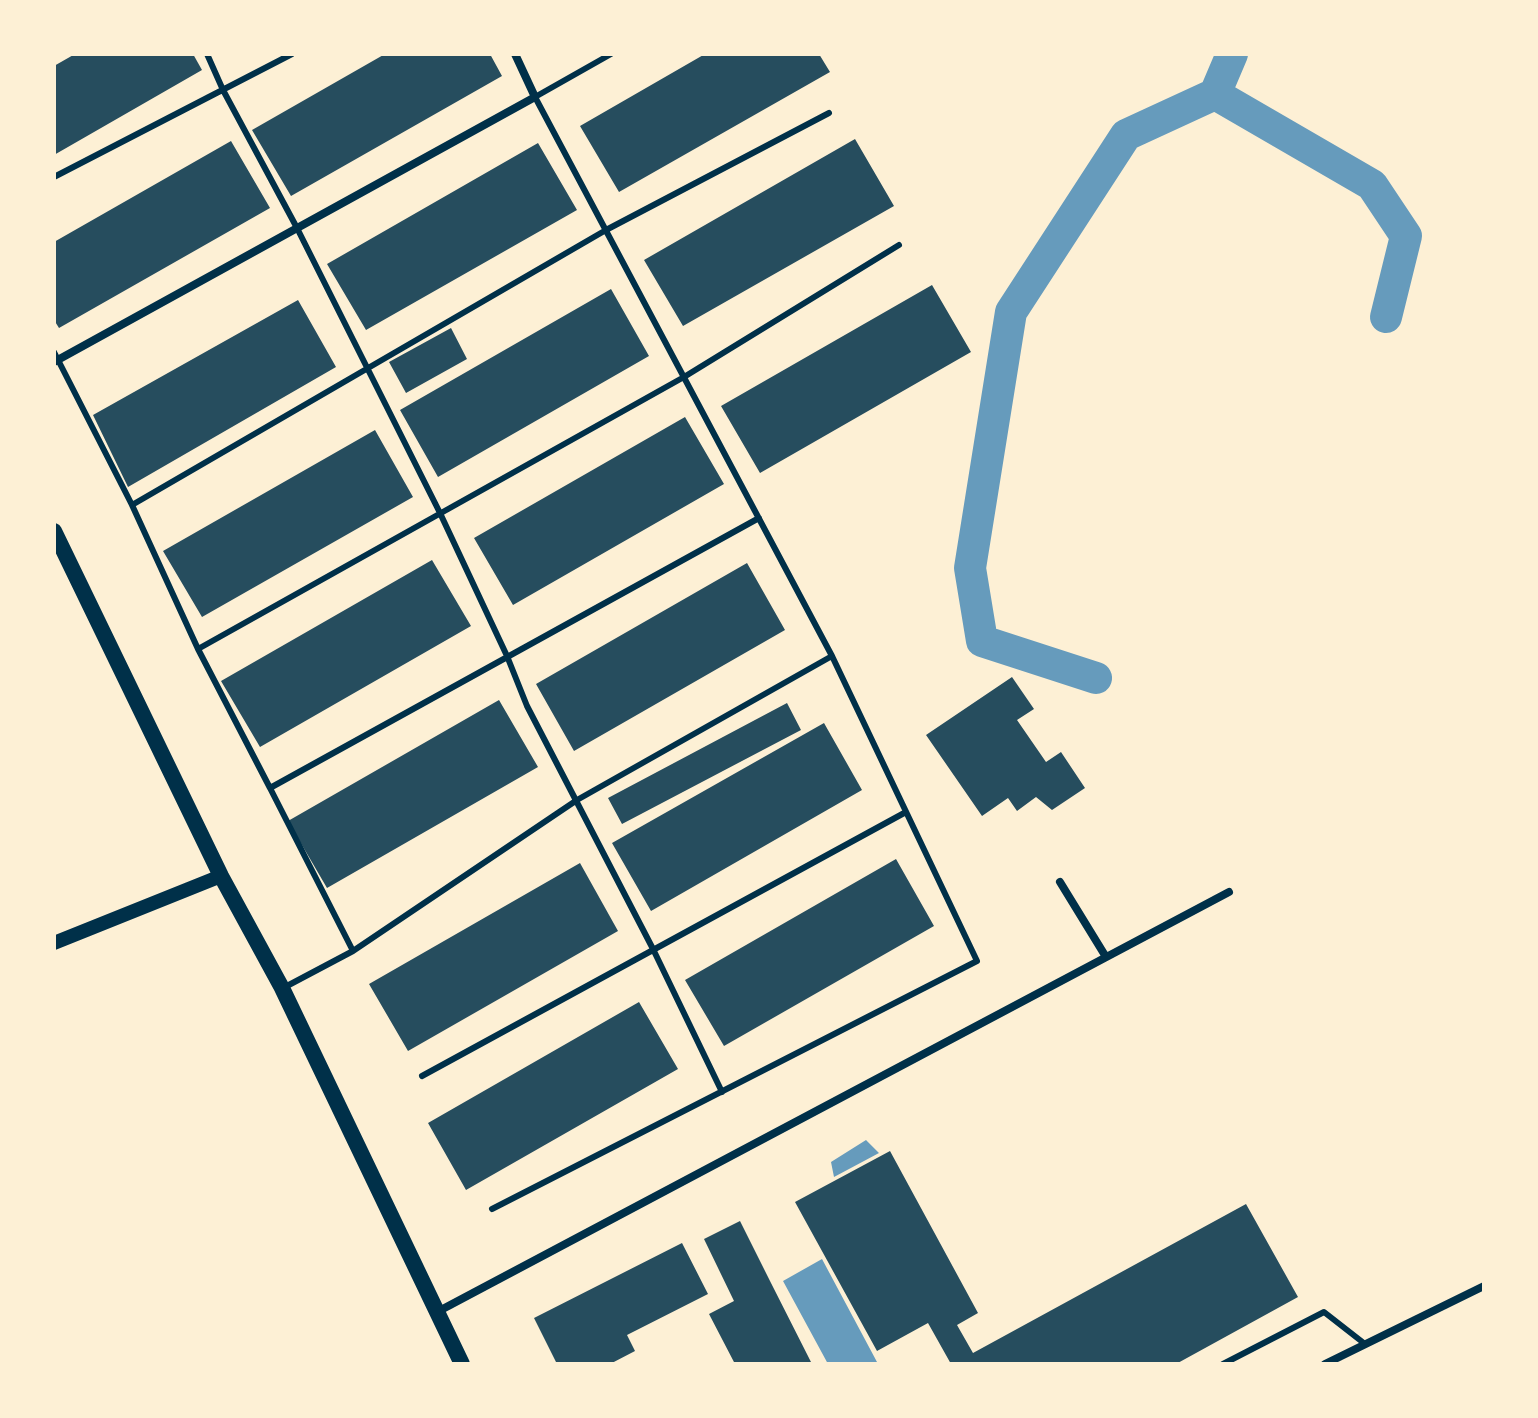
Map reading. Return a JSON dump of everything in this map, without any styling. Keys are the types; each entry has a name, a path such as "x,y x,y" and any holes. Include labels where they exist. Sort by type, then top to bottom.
{"main road":[{"path":"54,531 221,876 282,988 462,1364"}],"street":[{"path":"55,358 535,97 515,54"},
{"path":"54,943 221,876"},
{"path":"1060,882 1106,957"},
{"path":"437,1312 1229,892"},
{"path":"1325,1364 1484,1286"}],"lane":[{"path":"207,54 440,513 527,706 653,949 722,1092"},
{"path":"54,177 292,54"},
{"path":"492,1209 977,961 832,656 535,97 611,54"},
{"path":"132,505 606,230 829,113"},
{"path":"198,649 684,377 899,245"},
{"path":"55,358 132,505 198,649 353,951"},
{"path":"270,788 759,518"},
{"path":"282,988 353,951 577,800 832,656"},
{"path":"422,1076 906,812"},
{"path":"1223,1364 1324,1312 1365,1344"}],"water":[{"path":"866,1140 879,1153 834,1177 831,1162"},
{"path":"822,1259 877,1362 874,1364 828,1364 783,1281"}],"building":[{"path":"75,54 193,54 202,70 54,155 54,66"},
{"path":"385,54 490,54 502,76 291,196 252,130"},
{"path":"705,54 819,54 830,72 619,192 580,126"},
{"path":"855,139 894,206 683,326 644,260"},
{"path":"231,141 270,208 59,328 54,320 54,242"},
{"path":"538,143 577,210 366,330 327,264"},
{"path":"932,285 971,352 760,473 721,406"},
{"path":"611,289 649,356 438,477 400,410"},
{"path":"298,300 336,367 128,487 93,415"},
{"path":"451,328 467,359 406,393 389,362"},
{"path":"685,417 724,484 513,605 474,538"},
{"path":"375,430 413,497 202,617 163,551"},
{"path":"432,560 471,626 260,747 221,681"},
{"path":"747,563 785,630 574,751 536,684"},
{"path":"1012,677 1034,709 1017,720 1046,762 1061,752 1085,788 1052,810 1036,797 1017,811 1008,798 982,816 926,735"},
{"path":"499,700 538,767 327,888 288,821"},
{"path":"787,703 801,730 622,824 608,798"},
{"path":"824,723 862,790 651,911 612,843"},
{"path":"896,859 934,926 724,1046 685,980"},
{"path":"580,863 618,931 408,1051 369,984"},
{"path":"639,1002 678,1069 466,1190 428,1123"},
{"path":"890,1151 978,1313 957,1325 973,1353 1246,1204 1298,1297 1176,1364 951,1364 928,1323 877,1351 795,1202"},
{"path":"740,1221 812,1364 735,1364 709,1314 734,1301 704,1239"},
{"path":"682,1243 708,1294 627,1335 635,1351 610,1364 557,1364 534,1318"}],"waterway":[{"path":"1232,54 1215,94 1372,185 1406,236 1386,317"},
{"path":"1096,678 982,641 970,568 1011,312 1126,135 1215,94"}]}
